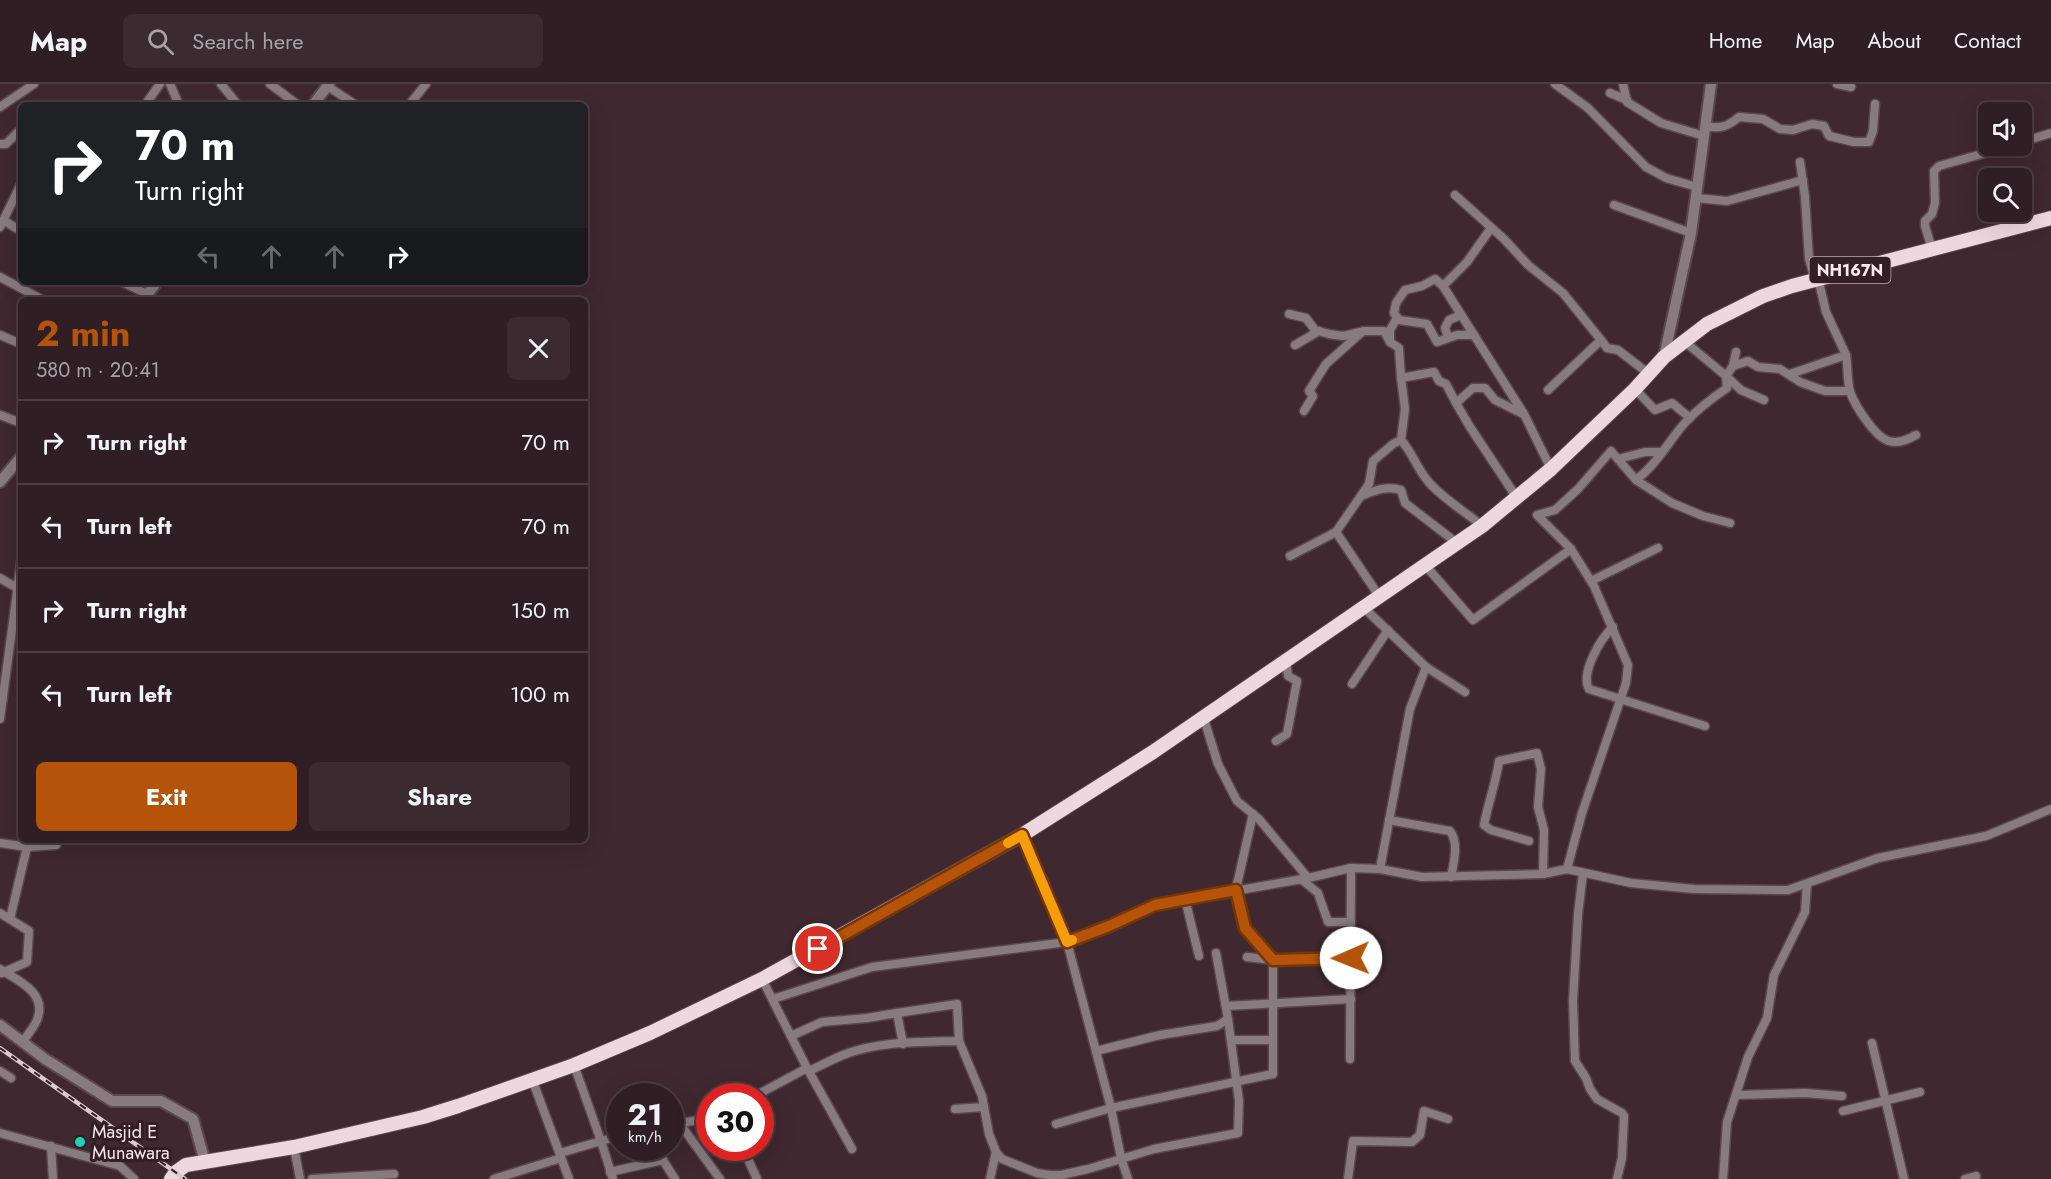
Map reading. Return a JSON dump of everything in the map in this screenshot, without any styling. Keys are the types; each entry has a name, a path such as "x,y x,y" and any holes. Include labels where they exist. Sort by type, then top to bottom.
{"highway":[{"name":"NH167N","path":"171,1179 186,1165 294,1146 423,1117 574,1065 650,1033 762,979 1022,835 1115,777 1482,526 1551,469 1635,389 1664,357 1707,324 1763,296 1818,278 2051,218"}],"street":[{"path":"0,107 34,84"},
{"path":"147,102 160,84"},
{"path":"170,84 178,102"},
{"path":"221,84 236,102"},
{"path":"270,84 294,102"},
{"path":"411,102 426,84"},
{"path":"1555,84 1588,108 1646,167 1696,192 1727,201 1803,180"},
{"path":"1623,84 1627,102 1661,123 1705,131 1728,126 1739,117 1763,119 1780,129 1793,130 1812,124 1824,126 1829,136 1836,139 1869,142 1873,131 1875,104"},
{"path":"1664,357 1691,233 1711,84"},
{"path":"1837,84 1851,87"},
{"path":"315,102 328,85 352,102"},
{"path":"1610,93 1627,100"},
{"path":"0,144 6,144 18,132"},
{"path":"2032,139 2051,133"},
{"path":"1932,249 1925,222 1932,214 1935,203 1934,171 1939,166 1978,155"},
{"path":"1800,162 1809,259 1812,270 1818,278 1826,312 1846,355 1850,391 1863,417 1874,432 1884,440 1892,443 1905,442 1916,435"},
{"path":"18,190 2,224 18,230"},
{"path":"1455,195 1504,238 1528,266 1563,293 1607,348 1618,350 1649,374"},
{"path":"1614,205 1691,233"},
{"path":"1443,286 1467,262 1491,228"},
{"path":"0,277 37,297"},
{"path":"1474,335 1457,334 1437,342 1427,324 1399,320 1394,313 1396,303 1405,290 1422,286 1435,279 1443,286 1524,414 1551,469"},
{"path":"127,285 145,297 155,285"},
{"path":"1288,314 1306,318 1318,331 1343,336 1384,331 1390,342 1399,348 1405,409 1401,440 1431,485 1482,526"},
{"path":"1448,338 1444,328 1449,320 1461,315"},
{"path":"1390,342 1390,330 1397,318"},
{"path":"1295,345 1318,331"},
{"path":"1304,411 1313,396 1309,391 1326,364 1364,332"},
{"path":"0,335 18,343"},
{"path":"1548,390 1601,340"},
{"path":"1684,341 1742,390 1764,400"},
{"path":"1636,480 1649,470 1690,418 1727,388 1726,376 1733,366 1736,352"},
{"path":"1790,374 1846,355"},
{"path":"1733,366 1748,361 1758,367 1780,369 1800,382 1825,391 1850,391"},
{"path":"1401,378 1434,372 1439,381 1446,384 1470,428 1517,498"},
{"path":"1456,403 1473,388 1485,388 1495,400 1524,414"},
{"path":"1635,389 1655,410 1672,403 1690,418"},
{"path":"0,415 18,422"},
{"path":"1290,556 1336,532 1369,484 1373,460 1401,440"},
{"path":"1567,869 1582,813 1629,672 1613,627 1591,581 1571,549 1537,516 1555,510 1578,489 1611,451 1636,480 1672,504 1730,523"},
{"path":"1618,459 1645,452 1662,452"},
{"path":"0,482 18,461"},
{"path":"1361,496 1378,489 1401,490 1405,503 1457,543"},
{"path":"1336,532 1379,596"},
{"path":"1591,581 1658,548"},
{"path":"1425,565 1473,620 1571,549"},
{"path":"0,579 17,588"},
{"path":"0,716 4,654 18,582"},
{"path":"1363,607 1426,667 1464,692"},
{"path":"1613,627 1596,647 1586,684 1589,689 1705,726"},
{"path":"1352,684 1388,630"},
{"path":"1276,741 1287,734 1297,681 1288,676 1286,660"},
{"path":"1380,868 1410,709 1426,667"},
{"path":"1203,716 1218,764 1237,801 1253,814 1318,893 1328,922 1351,922"},
{"path":"1529,841 1491,830 1484,825 1496,783 1499,761 1537,753 1541,769 1538,807 1544,830 1543,874"},
{"path":"772,999 872,967 1067,942 1155,905 1351,868 1380,868 1422,877 1543,874 1567,869 1630,883 1694,889 1788,890 1878,858 1986,836 2051,809"},
{"path":"1056,1124 1111,1108 1273,1074 1271,1040 1273,960 1245,928 1236,890 1253,814"},
{"path":"1389,820 1450,831 1453,834 1455,851 1451,877"},
{"path":"1022,835 1067,942 1128,1179"},
{"path":"0,843 27,847 56,845"},
{"path":"10,919 27,847"},
{"path":"1350,1059 1351,868"},
{"path":"1583,873 1573,1001 1575,1061 1597,1099 1624,1116 1622,1158 1617,1179"},
{"path":"1723,1179 1727,1122 1748,1057 1767,1018 1774,975 1805,912 1807,884"},
{"path":"1185,899 1200,956"},
{"path":"0,913 29,932 27,962 1,972"},
{"path":"791,1036 822,1022 957,1004 959,1041 982,1096 996,1152 1002,1159 1037,1173 1049,1175 1088,1169 1154,1149 1238,1133 1237,1082 1216,953"},
{"path":"1247,957 1273,960 1351,958"},
{"path":"1,972 32,990 37,997 38,1018 23,1042"},
{"path":"762,979 808,1070 852,1149"},
{"path":"1226,1006 1351,999"},
{"path":"897,1013 903,1044"},
{"path":"1096,1051 1160,1035 1217,1026 1228,1019"},
{"path":"0,1025 45,1059 112,1101 161,1101 193,1119 205,1162"},
{"path":"1231,1040 1271,1040"},
{"path":"774,1087 845,1054 879,1046 959,1041"},
{"path":"1872,1043 1904,1179"},
{"path":"574,1065 611,1176 660,1161"},
{"path":"0,1071 11,1078"},
{"path":"532,1079 569,1179"},
{"path":"1843,1111 1920,1092"},
{"path":"1736,1095 1842,1096"},
{"path":"955,1109 984,1107"},
{"path":"1348,1179 1353,1140 1412,1142 1420,1136 1424,1111 1448,1119"},
{"path":"0,1133 120,1166 134,1179"},
{"path":"684,1136 720,1179"},
{"path":"494,1179 606,1140"},
{"path":"51,1146 53,1179"},
{"path":"294,1146 300,1179"},
{"path":"990,1179 996,1152"},
{"path":"664,1161 675,1179"},
{"path":"749,1161 757,1179"},
{"path":"312,1179 394,1174"},
{"path":"1965,1179 1976,1176"}],"railway":[{"path":"0,1048 185,1179"}],"slow traffic":[{"path":"1008,843 1022,835 1067,942 1072,940"}],"place":[{"name":"Masjid E Munawara","path":"80,1142"}],"route":[{"path":"818,949 1022,835 1067,942 1155,905 1236,890 1245,928 1273,960 1351,958"}]}
